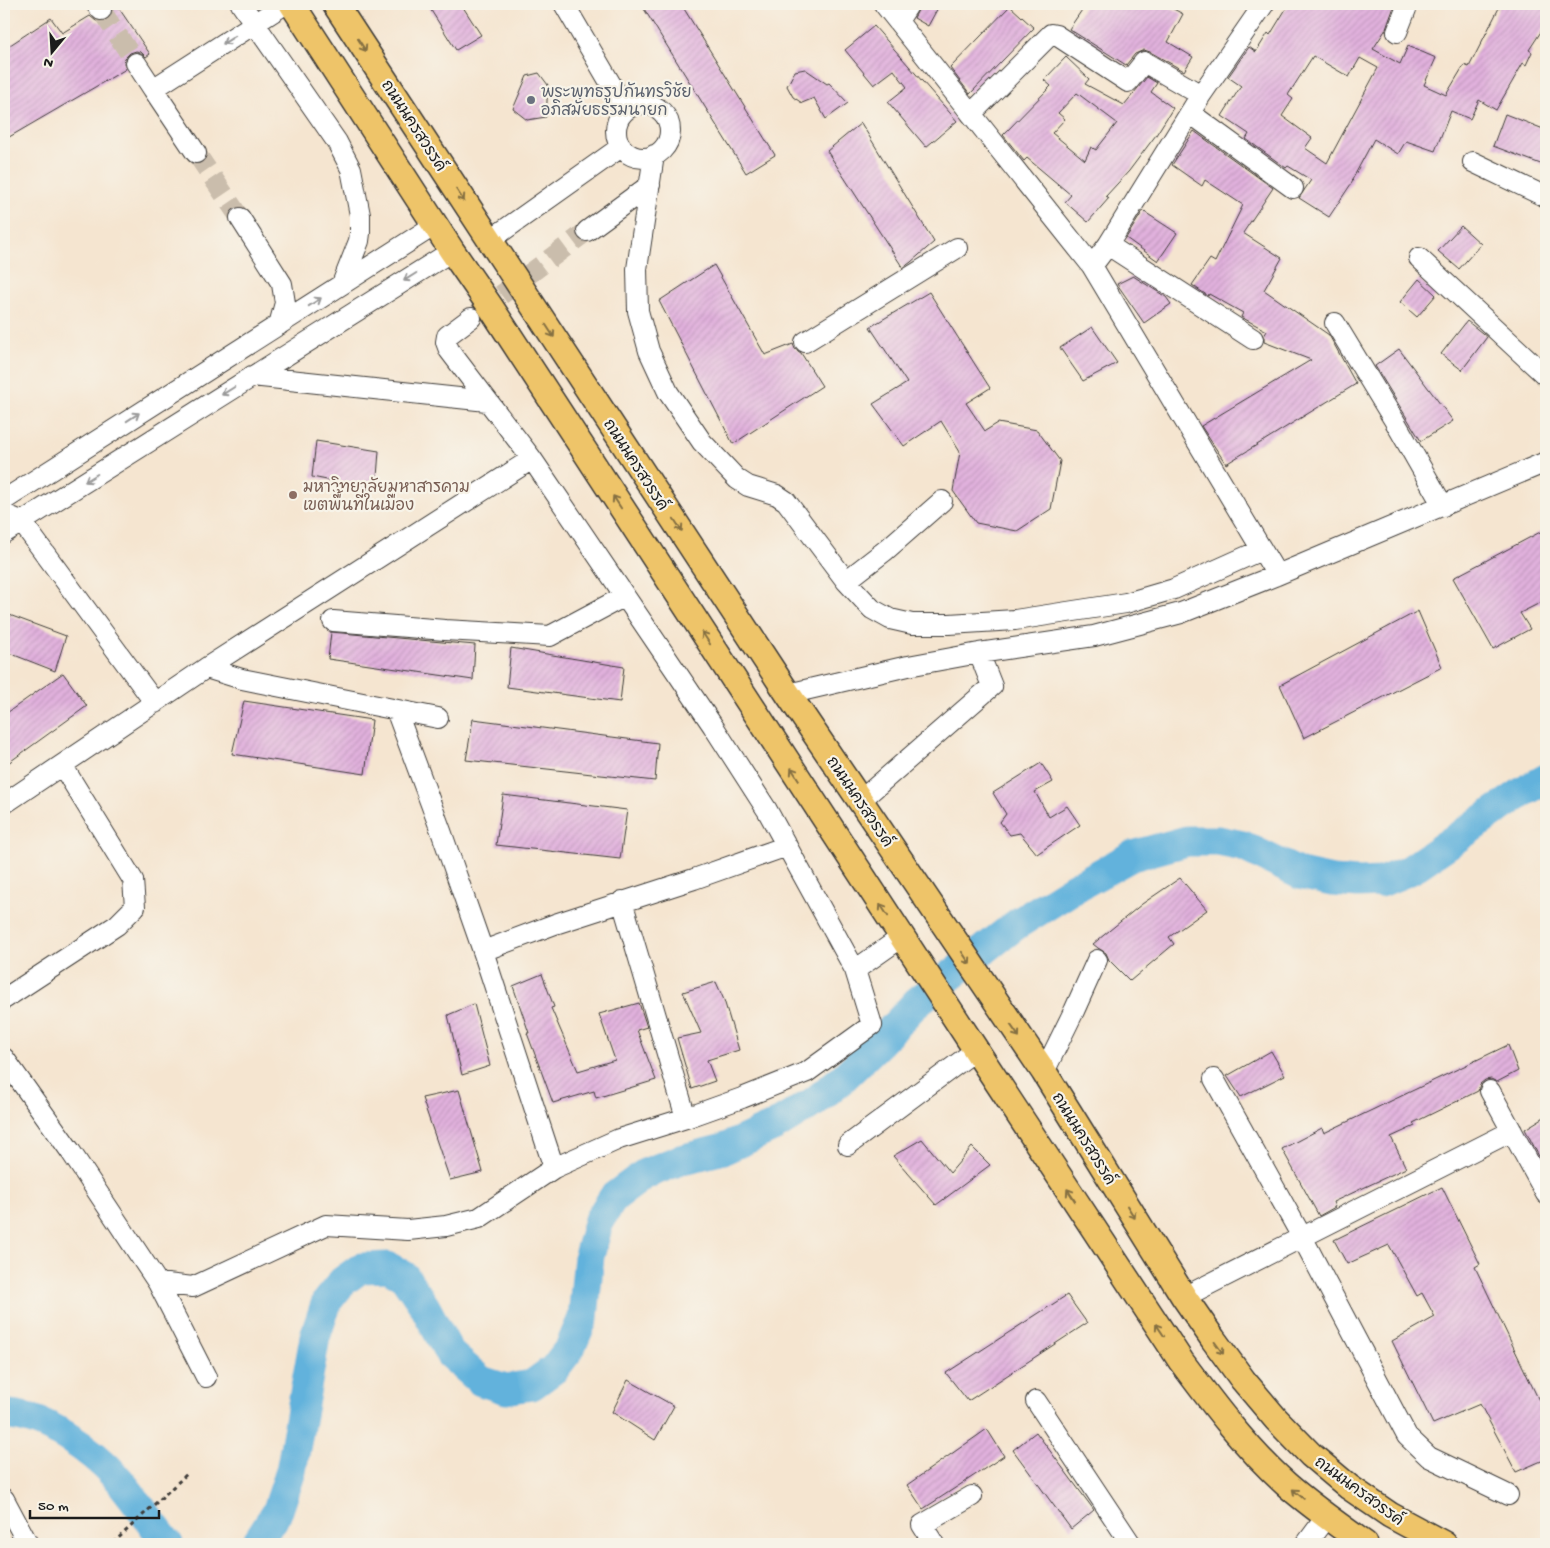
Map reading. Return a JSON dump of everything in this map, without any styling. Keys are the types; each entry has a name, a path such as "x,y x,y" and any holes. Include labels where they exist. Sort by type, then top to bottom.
{"main road":[{"path":"292,4 1152,1318 1213,1404 1247,1445 1285,1483 1326,1517 1365,1544"},
{"name":"ถนนนครสวรรค์","path":"335,4 788,694 1044,1072 1184,1296 1243,1380 1276,1419 1311,1455 1349,1487 1390,1514 1444,1544"},
{"path":"679,598 712,576"}],"street":[{"path":"241,4 330,132 351,169 360,215 360,233 359,241 342,284"},
{"path":"153,89 285,4"},
{"path":"564,4 626,110"},
{"path":"884,4 1092,266 1261,550 1278,575"},
{"path":"898,21 909,4"},
{"path":"1092,266 1108,245 1201,95 1264,4"},
{"path":"1396,32 1408,4"},
{"path":"971,114 1051,34 1056,35 1128,82 1144,62 1201,95"},
{"path":"136,63 196,153"},
{"path":"644,104 652,106 666,117 670,134 662,150 646,158 628,154 622,147 616,132 621,116 626,110 644,104"},
{"path":"1190,114 1293,188"},
{"path":"490,240 622,147"},
{"path":"654,155 637,269 638,311 649,351 668,392 702,442 737,479 748,486 777,495 786,501 846,582 872,609 890,619 912,624 1015,620 1126,603 1166,592 1261,550"},
{"path":"1472,162 1546,197"},
{"path":"587,231 650,185"},
{"path":"240,218 282,284 284,310 273,328"},
{"path":"4,500 435,225"},
{"path":"1108,245 1253,339"},
{"path":"805,342 957,248"},
{"path":"4,533 13,518 123,458 452,251"},
{"path":"1420,258 1546,376"},
{"path":"158,1283 193,1287 326,1225 408,1230 446,1226 479,1218 554,1168 619,1139 686,1118 807,1072 872,1025 855,970 767,810 713,726 532,459 449,350 446,342 447,336 471,318"},
{"path":"1335,323 1394,420 1443,506"},
{"path":"273,328 284,356"},
{"path":"252,376 487,401"},
{"path":"183,386 199,410"},
{"path":"107,434 123,458"},
{"path":"4,804 206,668 532,459"},
{"path":"788,694 908,666 979,653 1094,636 1181,613 1278,575 1546,462"},
{"path":"846,582 942,501"},
{"path":"13,518 155,703"},
{"path":"333,621 550,636 625,596"},
{"path":"861,800 992,686 979,653"},
{"path":"206,668 242,680 438,718"},
{"path":"396,710 483,951 554,1168"},
{"path":"4,999 117,925 135,907 133,880 62,765"},
{"path":"483,951 555,924 694,879 787,846"},
{"path":"622,901 686,1118"},
{"path":"855,970 906,944"},
{"path":"1044,1072 1074,1011 1096,960"},
{"path":"848,1145 976,1050"},
{"path":"4,1058 71,1152 158,1283 206,1377"},
{"path":"1214,1079 1302,1237 1407,1436 1429,1457 1508,1495"},
{"path":"1490,1090 1546,1194"},
{"path":"1184,1296 1512,1130"},
{"path":"1036,1402 1131,1544"},
{"path":"934,1544 922,1525 972,1496"},
{"path":"4,1499 28,1544"},
{"path":"1306,1544 1326,1517"}],"path":[{"path":"112,1543 188,1473"}],"building":[{"path":"111,4 116,4 150,54 146,57 141,52 130,53 125,58 126,69 4,140 4,49 51,18 62,33 90,16 96,21 103,22 112,15 113,8"},
{"path":"427,4 461,4 481,35 456,50"},
{"path":"641,4 681,4 775,155 746,173"},
{"path":"921,4 940,4 928,26 914,18"},
{"path":"1086,4 1164,4 1183,14 1168,42 1193,57 1184,71 1144,50 1135,54 1126,65 1069,29"},
{"path":"1289,4 1395,4 1386,29 1373,49 1400,64 1408,46 1436,58 1424,85 1446,95 1464,65 1469,67 1501,4 1546,4 1546,24 1529,50 1532,52 1526,65 1523,63 1496,110 1479,100 1470,119 1451,111 1435,151 1406,141 1398,154 1374,139 1353,181 1329,217 1299,198 1311,180 1288,166 1286,168 1246,139 1249,134 1222,116 1241,86 1228,77 1249,47 1256,52 1268,33 1270,35","holes":["1313,56 1349,77 1360,58 1378,68 1327,163 1305,148 1312,138 1282,116 1293,99 1288,95"]},
{"path":"1010,6 1034,28 970,94 950,68"},
{"path":"874,26 957,121 926,147 888,102 907,87 894,70 874,85 845,50"},
{"path":"1066,57 1089,79 1085,84 1124,105 1147,77 1157,83 1151,92 1173,108 1156,135 1129,171 1106,196 1109,198 1088,222 1065,202 1071,195 1027,158 1024,161 1003,135 1051,86 1044,80","holes":["1077,93 1117,123 1096,150 1091,147 1085,160 1052,133 1065,119 1058,113"]},
{"path":"805,69 827,84 829,83 848,103 826,119 814,98 802,103 793,97 787,86 795,71"},
{"path":"539,73 548,85 546,117 527,120 513,109 527,76"},
{"path":"1505,114 1546,130 1546,166 1493,146"},
{"path":"861,123 934,242 903,268 827,151"},
{"path":"1194,131 1273,188 1243,233 1282,258 1264,290 1329,335 1356,384 1226,464 1201,426 1311,360 1264,342 1264,336 1267,331 1241,317 1243,313 1209,294 1208,296 1192,285 1210,259 1215,262 1243,205 1205,180 1202,186 1172,165"},
{"path":"1143,211 1177,233 1158,261 1126,238"},
{"path":"1461,226 1481,244 1459,269 1438,251"},
{"path":"714,265 765,355 793,344 822,386 733,444 659,301"},
{"path":"1133,276 1166,297 1171,304 1144,323 1117,284"},
{"path":"1419,279 1436,295 1417,317 1400,302"},
{"path":"929,292 990,388 966,403 985,431 998,423 1037,430 1060,461 1051,509 1017,531 976,523 953,491 960,452 941,421 904,446 873,404 907,383 870,327"},
{"path":"1467,321 1487,337 1462,370 1441,354"},
{"path":"1092,327 1117,363 1083,381 1060,348"},
{"path":"1399,349 1453,421 1421,441 1375,366"},
{"path":"316,441 379,451 376,490 312,477"},
{"path":"1546,529 1546,600 1520,613 1530,629 1493,649 1453,578"},
{"path":"1418,611 1442,667 1304,738 1280,685"},
{"path":"4,613 66,636 55,671 4,651"},
{"path":"331,632 475,645 473,680 328,659"},
{"path":"511,648 624,667 620,702 507,687"},
{"path":"63,673 87,706 4,766 4,715"},
{"path":"244,701 372,720 365,774 232,754"},
{"path":"473,719 658,743 655,781 466,760"},
{"path":"1041,763 1053,782 1035,792 1049,817 1067,806 1080,825 1037,854 1020,833 1010,835 1000,822 1006,814 993,793"},
{"path":"503,795 627,810 620,859 496,845"},
{"path":"1180,878 1207,910 1169,937 1174,944 1130,981 1109,960 1106,953 1093,944 1142,904"},
{"path":"542,974 554,1007 551,1008 578,1071 615,1060 599,1014 639,1003 647,1027 637,1030 656,1080 596,1098 594,1091 553,1103 527,1033 529,1033 513,986"},
{"path":"716,982 724,1000 739,1050 707,1060 715,1081 692,1089 677,1038 701,1033 683,992"},
{"path":"474,1004 490,1066 462,1075 448,1015"},
{"path":"1508,1045 1518,1071 1497,1082 1491,1079 1485,1080 1480,1084 1478,1091 1413,1123 1415,1126 1391,1137 1406,1168 1333,1202 1335,1207 1319,1216 1282,1149 1322,1128 1324,1133"},
{"path":"1271,1051 1285,1075 1241,1097 1227,1076"},
{"path":"459,1090 483,1172 450,1180 422,1098"},
{"path":"1546,1116 1546,1170 1525,1129"},
{"path":"922,1139 950,1173 972,1147 990,1165 936,1205 893,1156"},
{"path":"1442,1187 1480,1264 1475,1267 1546,1415 1546,1459 1516,1472 1480,1404 1433,1424 1392,1341 1435,1317 1422,1293 1417,1296 1389,1245 1347,1264 1334,1240"},
{"path":"1067,1295 1087,1323 968,1401 946,1373"},
{"path":"628,1380 674,1406 655,1440 612,1412"},
{"path":"987,1429 1004,1456 923,1509 907,1485"},
{"path":"1036,1432 1094,1510 1071,1529 1013,1450"}],"waterway":[{"path":"256,1544 278,1510 291,1471 315,1337 327,1301 343,1281 361,1268 388,1267 404,1276 425,1307 450,1354 481,1381 506,1389 532,1385 554,1369 570,1348 583,1318 589,1256 599,1220 614,1197 645,1174 680,1160 724,1149 775,1126 814,1102 842,1079 917,1002 1017,924 1076,887 1132,856 1187,841 1218,841 1243,846 1300,874 1332,881 1381,882 1410,870 1523,792 1546,779"},
{"path":"4,1415 19,1416 50,1427 82,1446 96,1457 119,1480 168,1544"}],"tunnel":[{"path":"101,10 136,63"},
{"path":"196,153 240,218"},
{"path":"477,313 587,231"}],"place":[{"name":"พระพุทธรูปกันทรวิชัย อภิสมัยธรรมนายก","path":"531,100"},
{"name":"มหาวิทยาลัยมหาสารคาม เขตพื้นที่ในเมือง","path":"293,495"}]}
